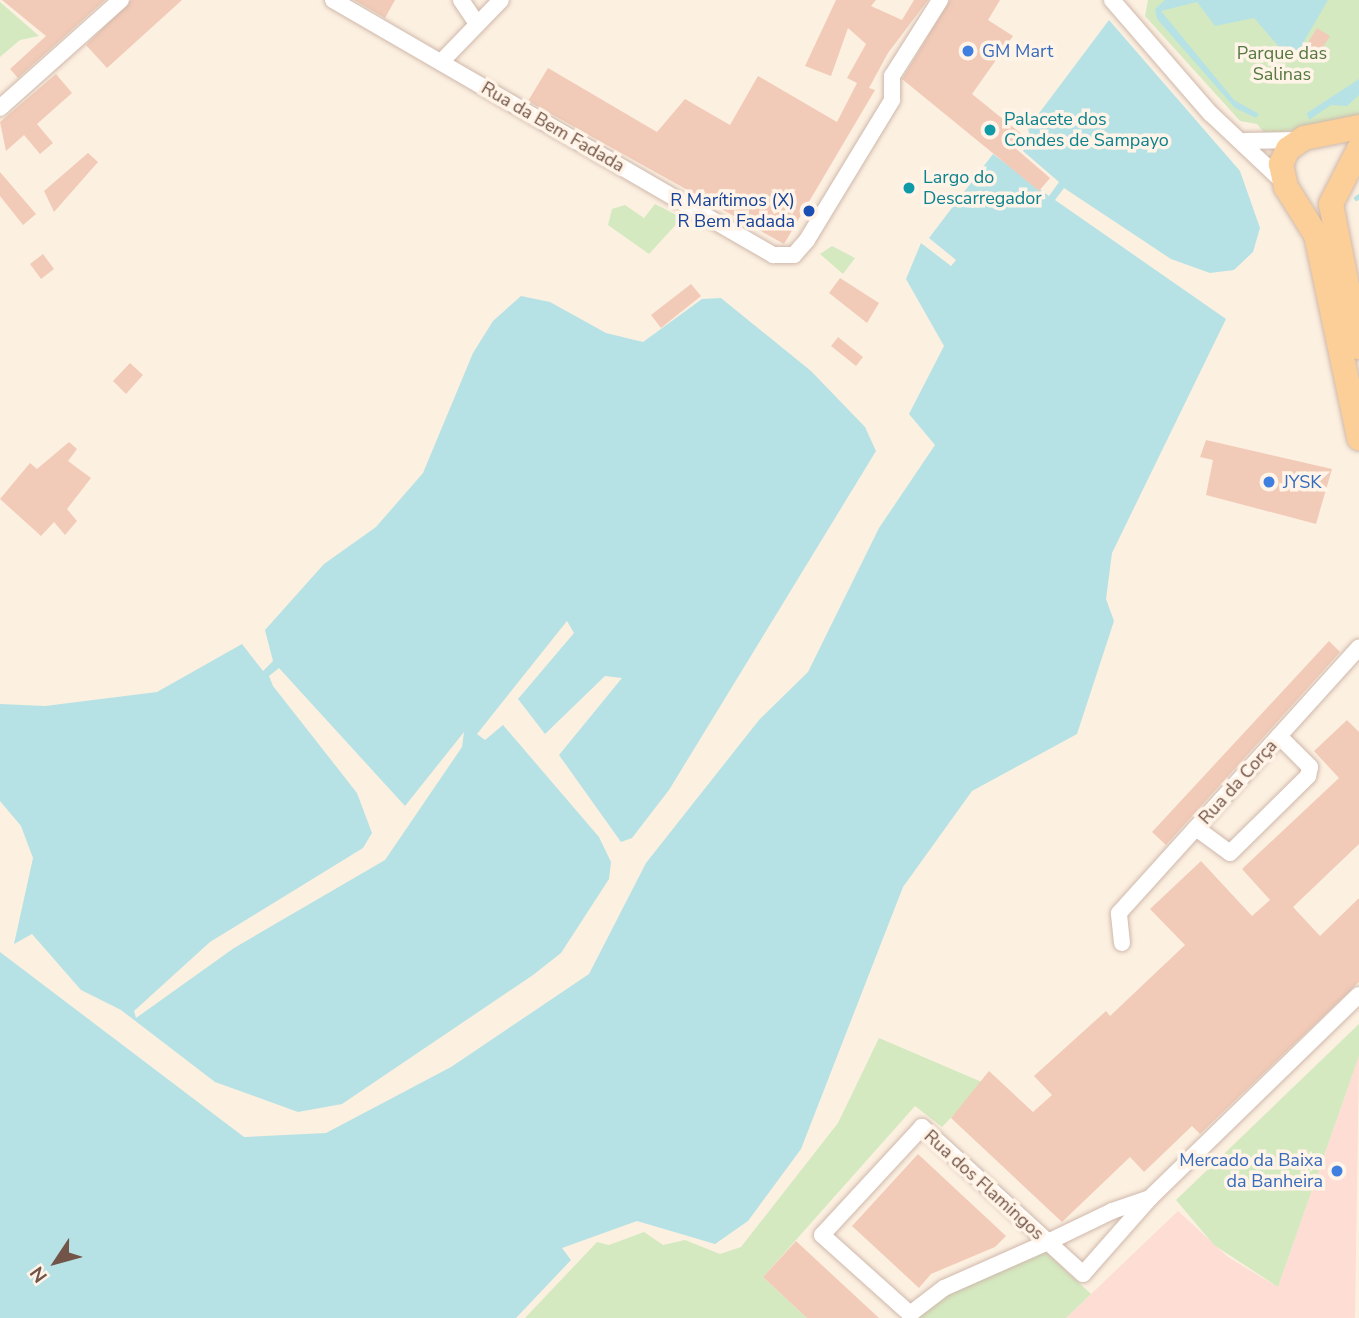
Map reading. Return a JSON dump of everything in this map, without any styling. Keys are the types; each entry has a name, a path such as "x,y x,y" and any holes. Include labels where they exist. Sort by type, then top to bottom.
{"main road":[{"path":"1359,128 1310,138 1283,156 1290,191 1316,235 1359,438"},
{"path":"1310,138 1337,150 1341,179 1331,219 1359,347"},
{"path":"1290,191 1321,200 1341,179 1359,149"}],"street":[{"path":"0,108 121,0"},
{"name":"Rua da Bem Fadada","path":"333,0 773,255 793,255 807,240 892,100 892,76 940,0"},
{"path":"461,0 477,24"},
{"path":"441,62 501,0"},
{"path":"1112,0 1210,113 1245,141 1290,191"},
{"path":"1245,141 1310,138"},
{"name":"Rua da Corça","path":"1122,943 1119,913 1359,648"},
{"path":"1336,674 1359,669"},
{"name":"Rua da Corça","path":"1196,828 1230,853 1308,776 1310,767 1279,736"},
{"name":"Rua dos Flamingos","path":"1150,1198 1048,1242 944,1288 909,1314 822,1235 922,1127 1048,1242 1083,1274 1150,1198 1356,1001"}],"shaded area":[{"name":"Mercado da Baixa da Banheira","path":"1359,1056 1355,1318 1066,1318 1178,1211 1228,1257 1278,1287"}],"green space":[{"name":"Parque das Salinas","path":"1148,0 1359,0 1359,118 1266,135 1257,124 1240,121 1145,16"},
{"path":"0,2 39,36 20,40 0,57"},
{"path":"655,204 682,218 649,254 608,225 612,209 625,205 644,218"},
{"path":"832,246 855,258 843,274 820,254"},
{"path":"1359,1024 1359,1056 1278,1287 1214,1245 1176,1200"},
{"path":"879,1038 984,1083 942,1127 915,1106 763,1277 807,1318 525,1318 597,1242 609,1245 644,1232 663,1245 685,1240 720,1254 741,1247 838,1123"},
{"path":"1045,1251 1091,1294 1066,1318 915,1318 945,1296"}],"water":[{"path":"1165,0 1328,0 1292,62 1254,18 1215,26 1197,2 1161,11 1234,100 1259,114 1256,118 1235,108 1157,19 1155,9"},
{"path":"1109,20 1240,171 1260,228 1253,252 1234,270 1210,273 1171,259 1064,188 1055,200 1226,319 1112,553 1106,599 1114,621 1077,734 972,791 903,887 801,1149 748,1221 715,1244 637,1221 562,1248 571,1260 516,1318 0,1318 0,952 244,1137 326,1133 451,1067 589,974 646,863 759,720 808,672 879,528 935,445 909,414 944,346 906,279 921,243 951,266 956,260 929,238 993,154 1049,196 1059,182 1023,151 1030,140 1028,128"},
{"path":"1359,79 1359,95 1347,106 1331,105 1309,120 1307,113"},
{"path":"521,296 550,302 606,333 643,342 702,299 721,298 811,371 865,427 876,451 669,790 632,838 621,842 559,755 622,678 605,676 545,734 518,699 574,633 567,621 477,734 485,740 503,725 599,837 611,862 609,879 561,953 533,975 342,1104 298,1112 215,1082 121,1010 81,990 32,934 14,944 33,858 21,826 0,801 0,704 45,706 157,692 242,644 263,671 273,661 265,630 324,564 376,527 423,473 473,353 493,321","holes":["279,668 405,806 464,732 462,747 385,860 234,948 136,1018 134,1011 210,942 363,848 372,833 357,793 273,686 269,676"]}],"building":[{"path":"2,0 105,0 18,78 10,69 46,36"},
{"path":"131,0 182,0 107,68 86,45"},
{"path":"354,0 395,0 385,18"},
{"path":"836,0 876,0 871,6 902,20 914,0 928,0 888,53 869,88 875,90 784,244 528,101 548,68 657,132 685,99 730,125 758,76 837,122 857,83 847,78 866,44 848,28 831,76 805,66"},
{"path":"950,0 1000,0 988,20 1013,36 972,94 1024,136 1015,148 1050,178 1039,191 902,79"},
{"path":"1317,28 1330,36 1314,62 1301,54"},
{"path":"56,74 72,93 37,124 53,143 40,154 24,135 6,151 0,122"},
{"path":"88,153 98,162 54,212 44,191"},
{"path":"0,172 36,214 23,225 0,196"},
{"path":"43,254 54,269 41,279 30,264"},
{"path":"840,278 879,303 867,323 829,293"},
{"path":"691,284 701,296 661,328 651,315"},
{"path":"838,337 863,357 856,366 831,346"},
{"path":"130,363 143,375 126,394 113,381"},
{"name":"JYSK","path":"1206,440 1332,469 1316,524 1206,495 1213,460 1200,457"},
{"path":"69,442 77,449 68,461 91,478 67,509 77,521 65,535 54,522 41,536 0,499 30,463 37,469"},
{"path":"1329,641 1340,652 1166,845 1152,832"},
{"path":"1347,720 1359,732 1359,844 1293,907 1320,936 1359,898 1359,982 1200,1134 1192,1126 1144,1172 1130,1157 1062,1222 951,1118 989,1071 1033,1112 1052,1095 1034,1076 1106,1011 1110,1016 1185,945 1150,909 1201,861 1252,916 1270,900 1242,869 1339,778 1314,751"},
{"path":"918,1154 1006,1236 995,1247 931,1274 919,1288 852,1226"},
{"path":"796,1241 879,1318 807,1318 763,1277"}],"place":[{"name":"GM Mart","path":"968,51"},
{"name":"Palacete dos Condes de Sampayo","path":"990,130"},
{"name":"Largo do Descarregador","path":"909,188"},
{"name":"R Marítimos (X) R Bem Fadada","path":"809,211"},
{"name":"JYSK","path":"1269,482"},
{"name":"Mercado da Baixa da Banheira","path":"1337,1171"}]}
